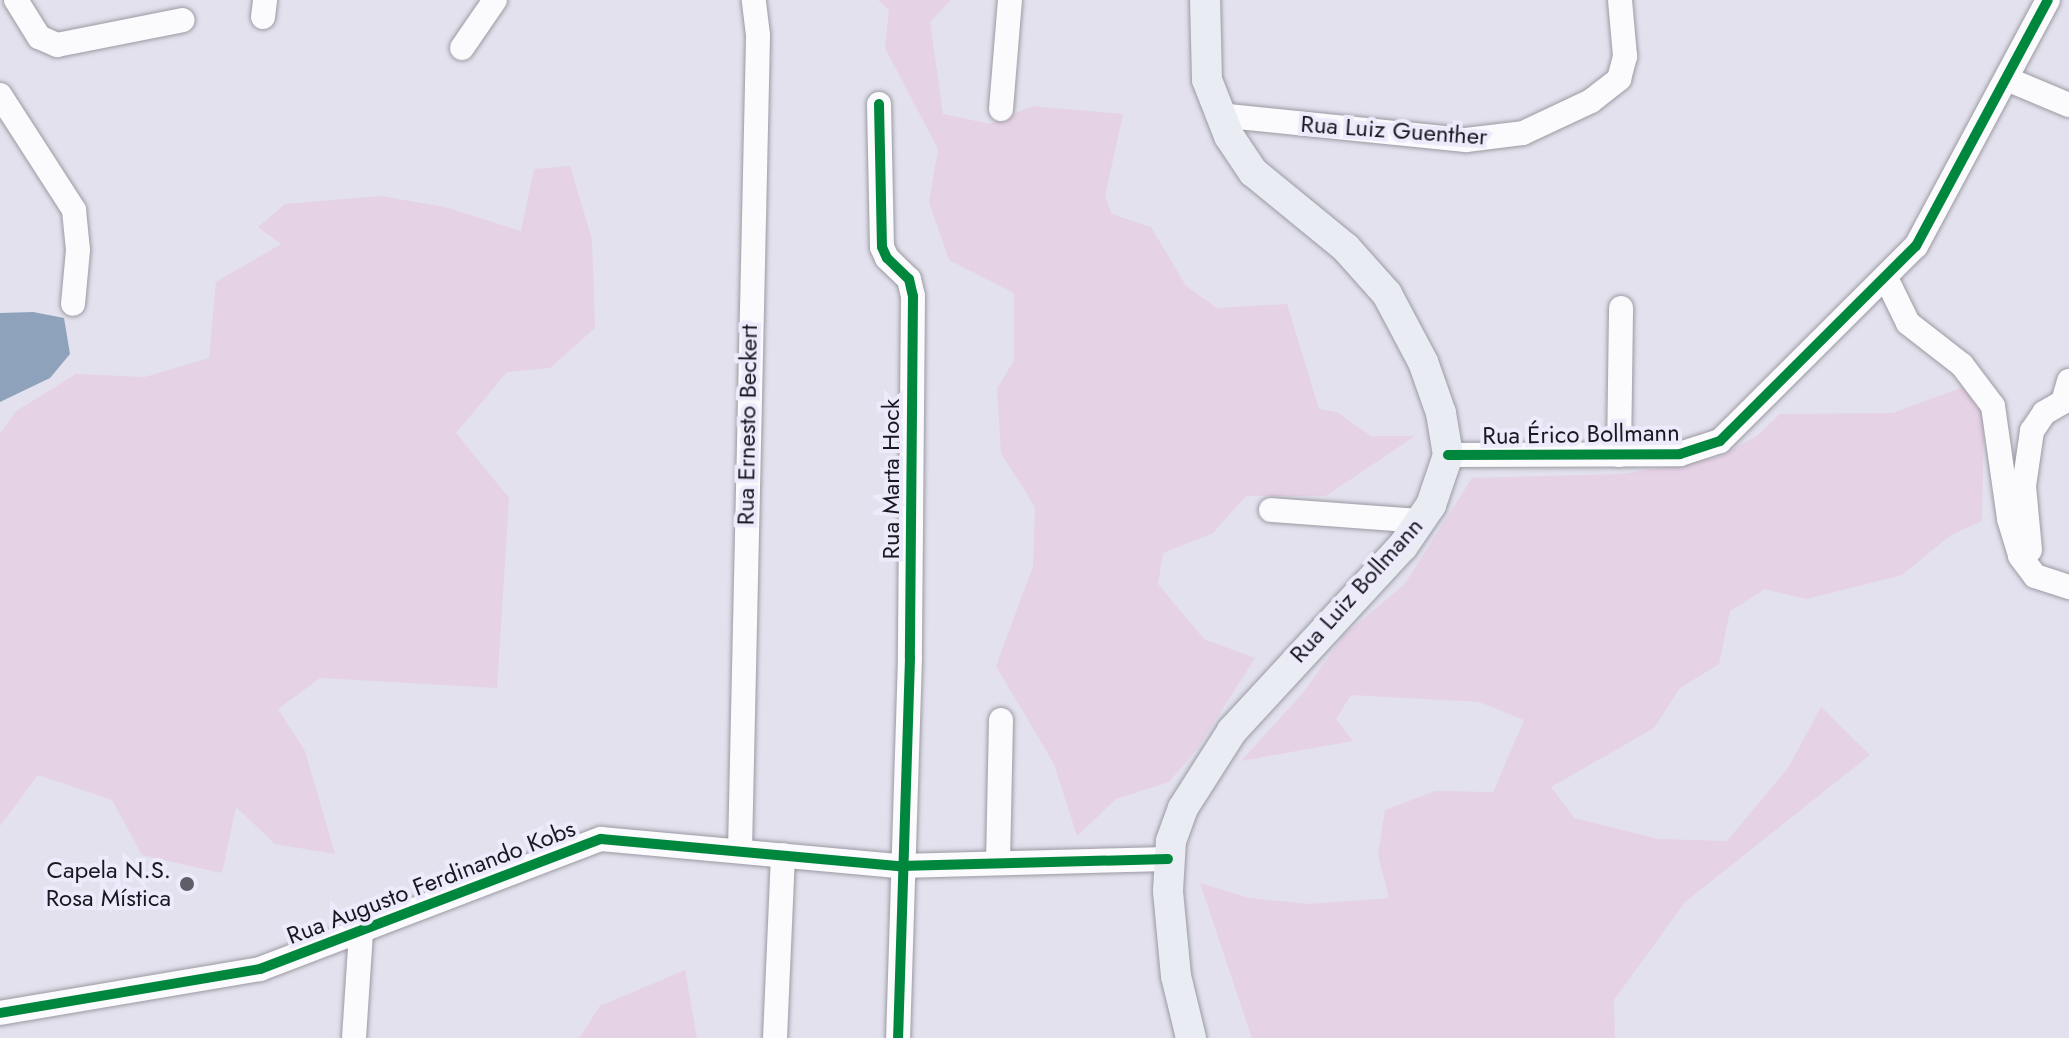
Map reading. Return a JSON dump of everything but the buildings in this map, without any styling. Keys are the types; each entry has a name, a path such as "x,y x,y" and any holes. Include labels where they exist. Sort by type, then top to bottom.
{"main road":[{"name":"Rua Luiz Bollmann","path":"1191,1038 1172,951 1168,859 1183,808 1232,731 1421,521 1440,486 1448,455 1441,413 1423,362 1387,294 1346,248 1253,172 1218,115 1204,65 1205,0"}],"street":[{"path":"16,0 39,37 57,45 183,20"},
{"path":"462,48 495,0"},
{"name":"Rua Ernesto Beckert","path":"740,850 758,35 754,0"},
{"path":"1001,109 1010,0"},
{"name":"Rua Luiz Guenther","path":"1218,115 1466,140 1523,133 1604,94 1619,79 1625,56 1620,0"},
{"name":"Rua Érico Bollmann","path":"1448,455 1695,452 1720,441 1886,278 1928,229 2048,0"},
{"path":"2007,79 2069,105"},
{"path":"0,95 74,210 78,250 73,304"},
{"name":"Rua Marta Hock","path":"879,104 882,247 909,279 913,296 910,658 900,866 898,1038"},
{"path":"1886,278 1908,323 1962,365 1993,406 2012,533 2020,556 2035,576 2069,587"},
{"path":"1619,455 1621,308"},
{"path":"2035,576 2024,472 2032,431 2044,413 2063,402 2069,381"},
{"path":"1271,510 1421,521"},
{"path":"998,863 1001,720"},
{"name":"Rua Augusto Ferdinando Kobs","path":"0,1013 236,976 361,932 601,839 900,866 1168,859"},
{"path":"775,1038 783,855"},
{"path":"354,1038 361,932"}],"shaded area":[{"path":"878,0 951,0 930,22 943,114 990,124 1032,106 1123,114 1105,196 1112,214 1151,227 1186,286 1217,308 1287,304 1319,409 1337,412 1371,436 1415,436 1326,496 1246,496 1213,533 1163,553 1158,584 1204,639 1255,658 1197,749 1169,782 1116,799 1077,836 1054,764 996,666 1033,566 1035,507 1001,453 997,389 1014,360 1014,293 949,260 929,202 938,149 885,48 889,10"},
{"path":"570,166 592,239 595,328 550,368 507,372 456,433 509,498 497,688 320,678 278,709 305,751 335,854 275,844 236,807 222,873 142,855 112,800 38,775 0,826 0,434 16,411 76,374 145,377 209,358 216,282 281,244 258,227 285,204 381,196 445,207 521,231 534,169"},
{"path":"1963,387 1984,417 1982,521 1951,535 1902,575 1806,599 1765,589 1730,611 1719,664 1680,688 1654,728 1551,787 1574,818 1658,839 1727,841 1788,768 1821,707 1870,755 1685,902 1614,1000 1615,1038 1252,1038 1200,883 1249,898 1309,904 1389,898 1378,855 1385,810 1435,791 1493,792 1524,720 1479,702 1351,695 1336,719 1353,741 1241,761 1303,693 1344,635 1404,585 1472,478 1621,474 1674,466 1719,457 1758,435 1780,414 1893,413"},
{"path":"685,970 697,1038 579,1038 600,1006"}],"water":[{"path":"33,312 64,318 70,354 50,378 0,402 0,313"}],"cycle path":[{"path":"1448,455 1680,454 1720,441 1916,246 2048,0"},
{"path":"879,104 882,247 887,258 909,279 913,296 910,658 898,1038"},
{"path":"0,1013 260,969 601,839 900,866 1168,859"}],"place":[{"name":"Capela N.S. Rosa Mística","path":"187,884"}]}
